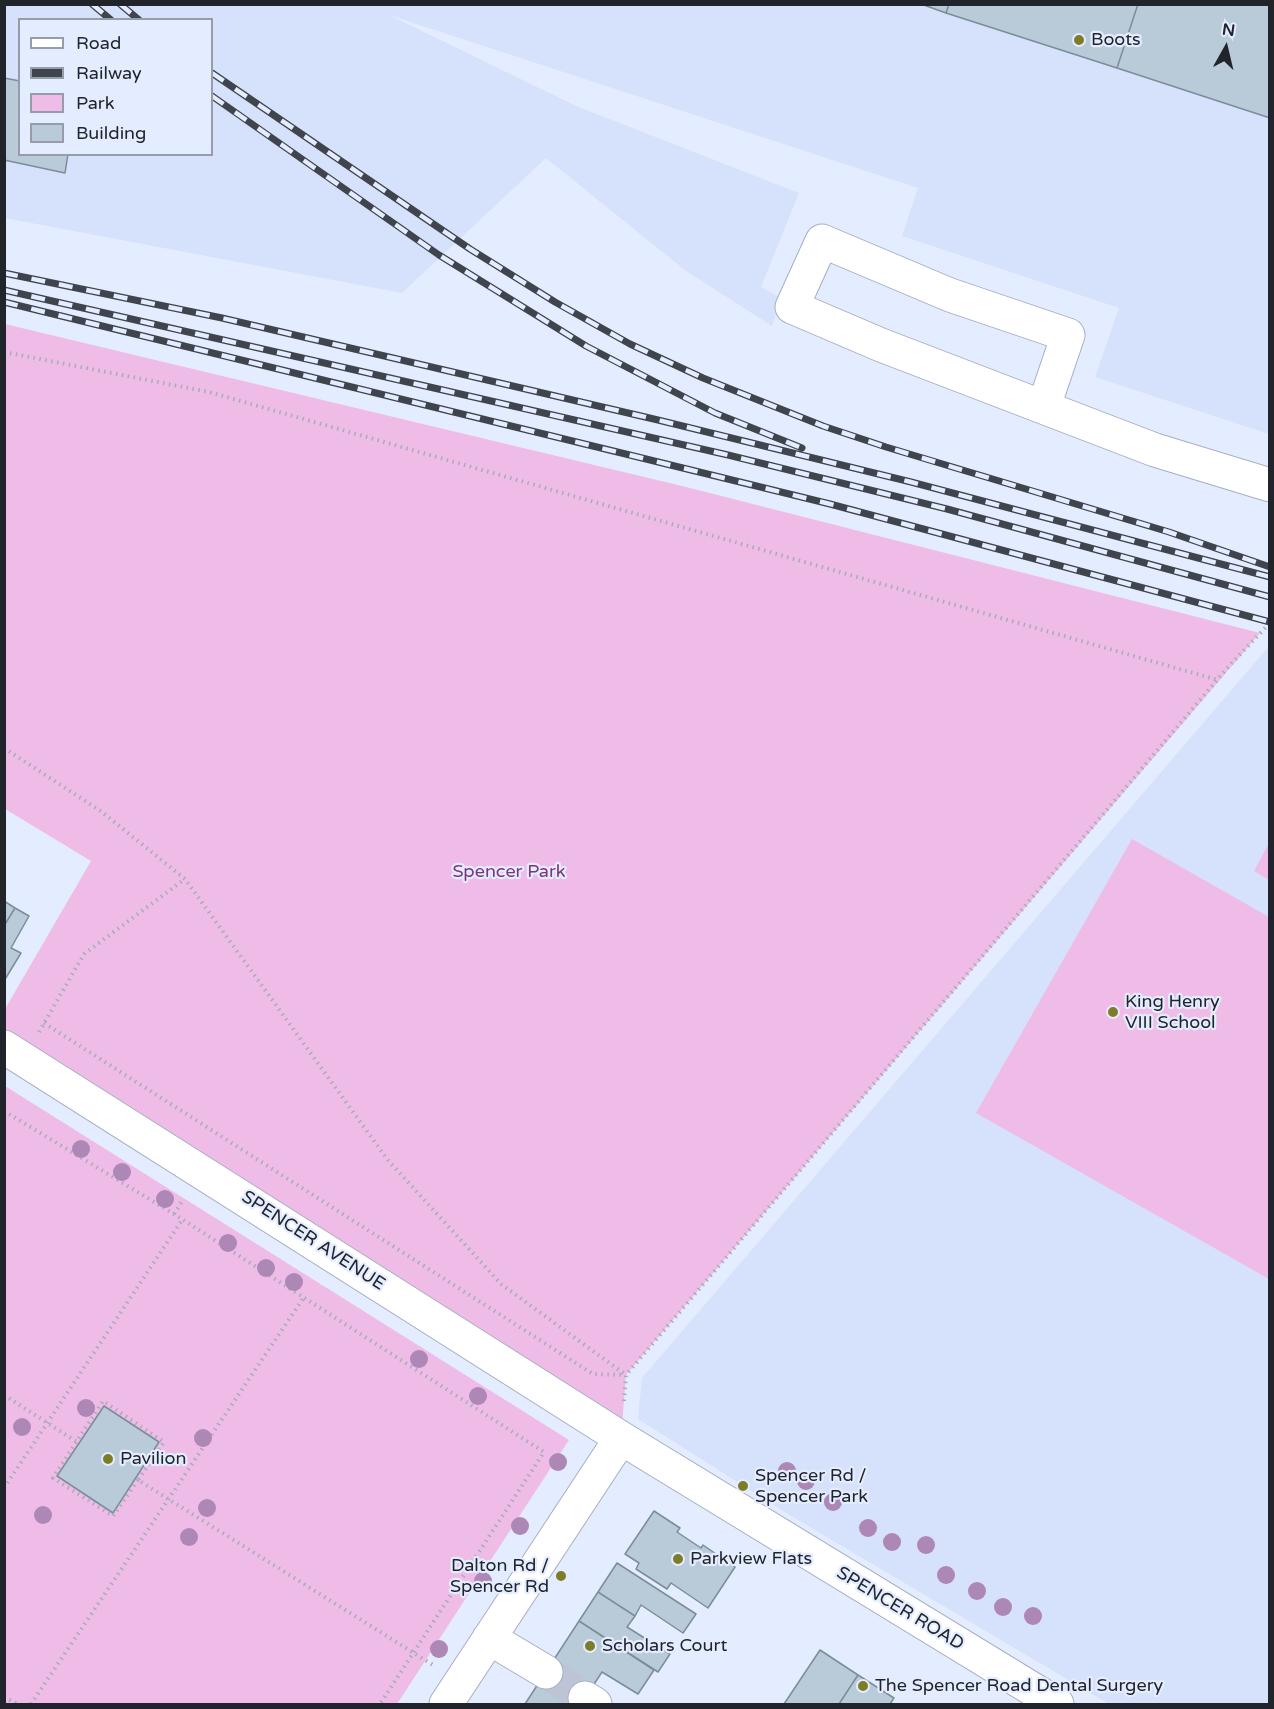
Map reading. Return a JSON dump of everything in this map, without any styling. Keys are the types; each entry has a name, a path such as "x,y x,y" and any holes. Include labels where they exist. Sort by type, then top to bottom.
{"street":[{"path":"1044,406 1068,335 950,295 822,241 792,307 881,345 1155,450 1269,484"},
{"name":"SPENCER AVENUE","path":"14,1053 621,1437"},
{"path":"446,1704 621,1437"},
{"name":"SPENCER ROAD","path":"621,1437 1057,1704"},
{"path":"489,1638 546,1672"}],"path":[{"path":"4,352 210,392 1218,680"},
{"path":"621,1437 626,1375 1229,666 1269,623"},
{"path":"4,748 102,812 185,879 387,1159 501,1284 626,1375"},
{"path":"14,1053 44,1023 84,954 185,879"},
{"path":"44,1023 593,1374 626,1375"},
{"path":"4,1111 304,1297 543,1452 380,1704"},
{"path":"4,1488 49,1424 182,1220"},
{"path":"31,1704 304,1297"},
{"path":"4,1395 77,1442"},
{"path":"103,1401 164,1442 138,1480 113,1516 53,1478 103,1401"},
{"path":"138,1480 413,1652"},
{"path":"4,1697 18,1704"}],"shaded area":[{"path":"4,5 1269,5 1269,434 1095,377 1119,308 902,236 918,188 389,15 576,106 799,193 761,287 781,298 772,326 686,271 546,158 402,293 5,218"},
{"name":"King Henry VIII School","path":"1269,646 1269,1704 1109,1704 788,1514 638,1419 642,1378"}],"green space":[{"name":"Spencer Park","path":"5,324 682,486 1260,633 626,1375 621,1438 5,1047 5,1009 91,861 5,809"},
{"path":"1132,839 1269,917 1269,1279 976,1113"},
{"path":"1269,843 1269,880 1254,871"},
{"path":"5,1086 569,1440 397,1704 5,1704"}],"building":[{"path":"921,4 949,4 946,13"},
{"name":"Boots","path":"949,4 1138,4 1117,68 946,13"},
{"path":"1138,4 1270,4 1270,118 1117,68"},
{"path":"4,78 18,81 18,156 68,156 65,173 4,160"},
{"path":"4,901 15,908 4,926"},
{"path":"15,908 29,916 11,948 21,953 4,981 4,926"},
{"name":"Pavilion","path":"104,1406 159,1442 113,1513 57,1476"},
{"name":"Parkview Flats","path":"654,1511 680,1528 677,1532 701,1548 703,1545 735,1567 708,1608 671,1583 667,1589 636,1569 639,1563 625,1554"},
{"path":"617,1563 696,1614 683,1633 641,1605 635,1616 598,1592"},
{"path":"598,1592 635,1616 627,1627 670,1654 658,1672 579,1621"},
{"name":"Scholars Court","path":"579,1621 654,1670 638,1694 602,1672 581,1704 525,1704"},
{"path":"820,1650 858,1675 839,1704 784,1704"},
{"name":"The Spencer Road Dental Surgery","path":"858,1675 894,1698 890,1704 839,1704"}],"tunnel":[{"path":"546,1672 585,1698"}],"railway":[{"path":"92,4 109,18"},
{"path":"120,4 137,18"},
{"path":"213,74 470,249 555,302 630,344 703,378 823,426 1169,532 1270,567"},
{"path":"213,97 439,255 586,346 715,413 802,448"},
{"path":"4,273 222,318 658,420 911,482 1270,577"},
{"path":"4,290 728,455 947,509 1270,597"},
{"path":"4,302 830,504 1270,622"}],"place":[{"name":"Boots","path":"1079,40"},
{"name":"King Henry VIII School","path":"1113,1012"},
{"name":"Pavilion","path":"108,1459"},
{"name":"Spencer Rd / Spencer Park","path":"743,1486"},
{"name":"Parkview Flats","path":"678,1559"},
{"name":"Dalton Rd / Spencer Rd","path":"561,1576"},
{"name":"Scholars Court","path":"590,1646"},
{"name":"The Spencer Road Dental Surgery","path":"863,1686"}]}
